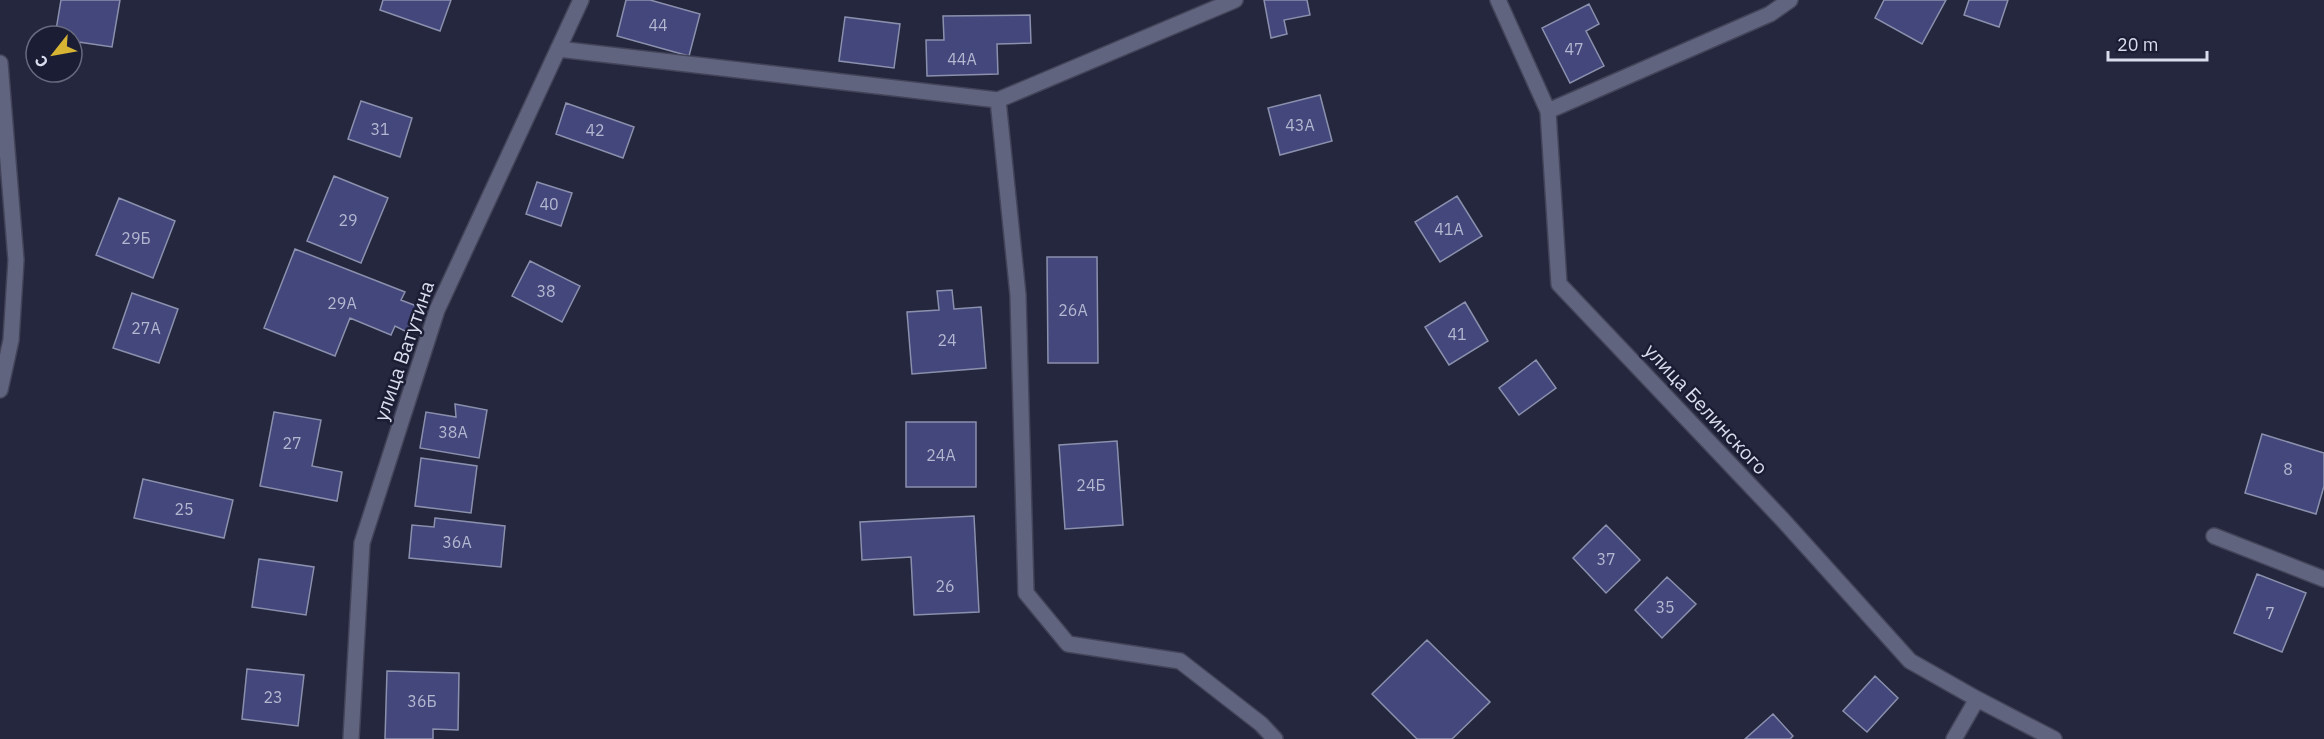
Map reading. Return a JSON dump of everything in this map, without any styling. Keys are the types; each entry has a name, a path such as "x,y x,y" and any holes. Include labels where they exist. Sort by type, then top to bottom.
{"street":[{"name":"улица Ватутина","path":"351,739 362,543 437,310 581,0"},
{"path":"558,49 998,100 1235,0"},
{"name":"улица Белинского","path":"1498,0 1548,111 1559,284 1782,519 1910,661 2054,739"},
{"path":"1548,111 1770,14 1790,0"},
{"path":"0,63 16,260 12,340 0,390"},
{"path":"998,100 1018,295 1026,593 1068,644 1180,662 1261,724 1275,739"},
{"path":"2214,536 2324,579"},
{"path":"1954,739 1977,699"}],"building":[{"path":"61,0 120,0 112,47 84,43 84,24 57,24"},
{"path":"383,0 451,0 440,31 380,10"},
{"path":"626,0 650,0 700,14 689,56 617,36"},
{"path":"1264,0 1307,0 1310,15 1284,20 1287,34 1271,38"},
{"path":"1884,0 1946,0 1922,44 1875,18"},
{"path":"1969,0 2008,0 1999,27 1964,15"},
{"path":"1589,4 1599,24 1586,31 1604,66 1570,83 1542,28"},
{"path":"1030,15 1031,43 997,44 998,74 927,76 926,40 944,40 943,16"},
{"path":"845,17 900,24 894,68 839,61"},
{"path":"1320,95 1332,141 1280,155 1268,108"},
{"path":"361,101 412,118 400,157 348,139"},
{"path":"566,103 634,127 623,158 556,134"},
{"path":"334,176 388,198 361,263 307,241"},
{"path":"537,182 572,193 561,226 526,214"},
{"path":"1457,196 1482,236 1440,262 1415,222"},
{"path":"119,198 175,221 153,278 96,255"},
{"path":"295,249 405,292 401,300 419,307 409,333 395,326 391,335 350,318 335,356 264,328"},
{"path":"1047,257 1097,257 1098,363 1048,363"},
{"path":"530,261 580,286 562,322 512,296"},
{"path":"952,290 954,309 981,307 986,368 912,374 907,312 939,310 937,291"},
{"path":"132,293 178,309 159,363 113,348"},
{"path":"1465,302 1488,341 1449,365 1425,327"},
{"path":"1536,360 1556,388 1519,415 1499,388"},
{"path":"455,404 487,410 479,458 420,448 426,412 456,417"},
{"path":"274,412 321,420 312,466 342,472 337,501 260,486"},
{"path":"906,422 976,422 976,487 906,487"},
{"path":"2262,434 2324,453 2324,486 2316,514 2245,493"},
{"path":"1117,441 1123,525 1065,529 1059,445"},
{"path":"421,458 477,466 471,513 415,506"},
{"path":"143,479 233,500 224,538 134,518"},
{"path":"974,516 979,612 914,615 911,557 862,560 860,522"},
{"path":"435,518 505,526 501,567 409,558 412,525 434,527"},
{"path":"1606,525 1640,560 1606,593 1573,558"},
{"path":"259,559 314,567 306,615 252,607"},
{"path":"2257,574 2306,593 2282,652 2234,633"},
{"path":"1667,577 1696,604 1662,638 1635,610"},
{"path":"1427,640 1490,702 1452,739 1417,739 1372,694"},
{"path":"247,669 304,675 298,726 242,719"},
{"path":"387,671 459,673 458,730 433,729 433,739 385,739"},
{"path":"1875,676 1898,698 1867,732 1843,711"},
{"path":"1773,714 1793,736 1790,739 1745,739"}]}
